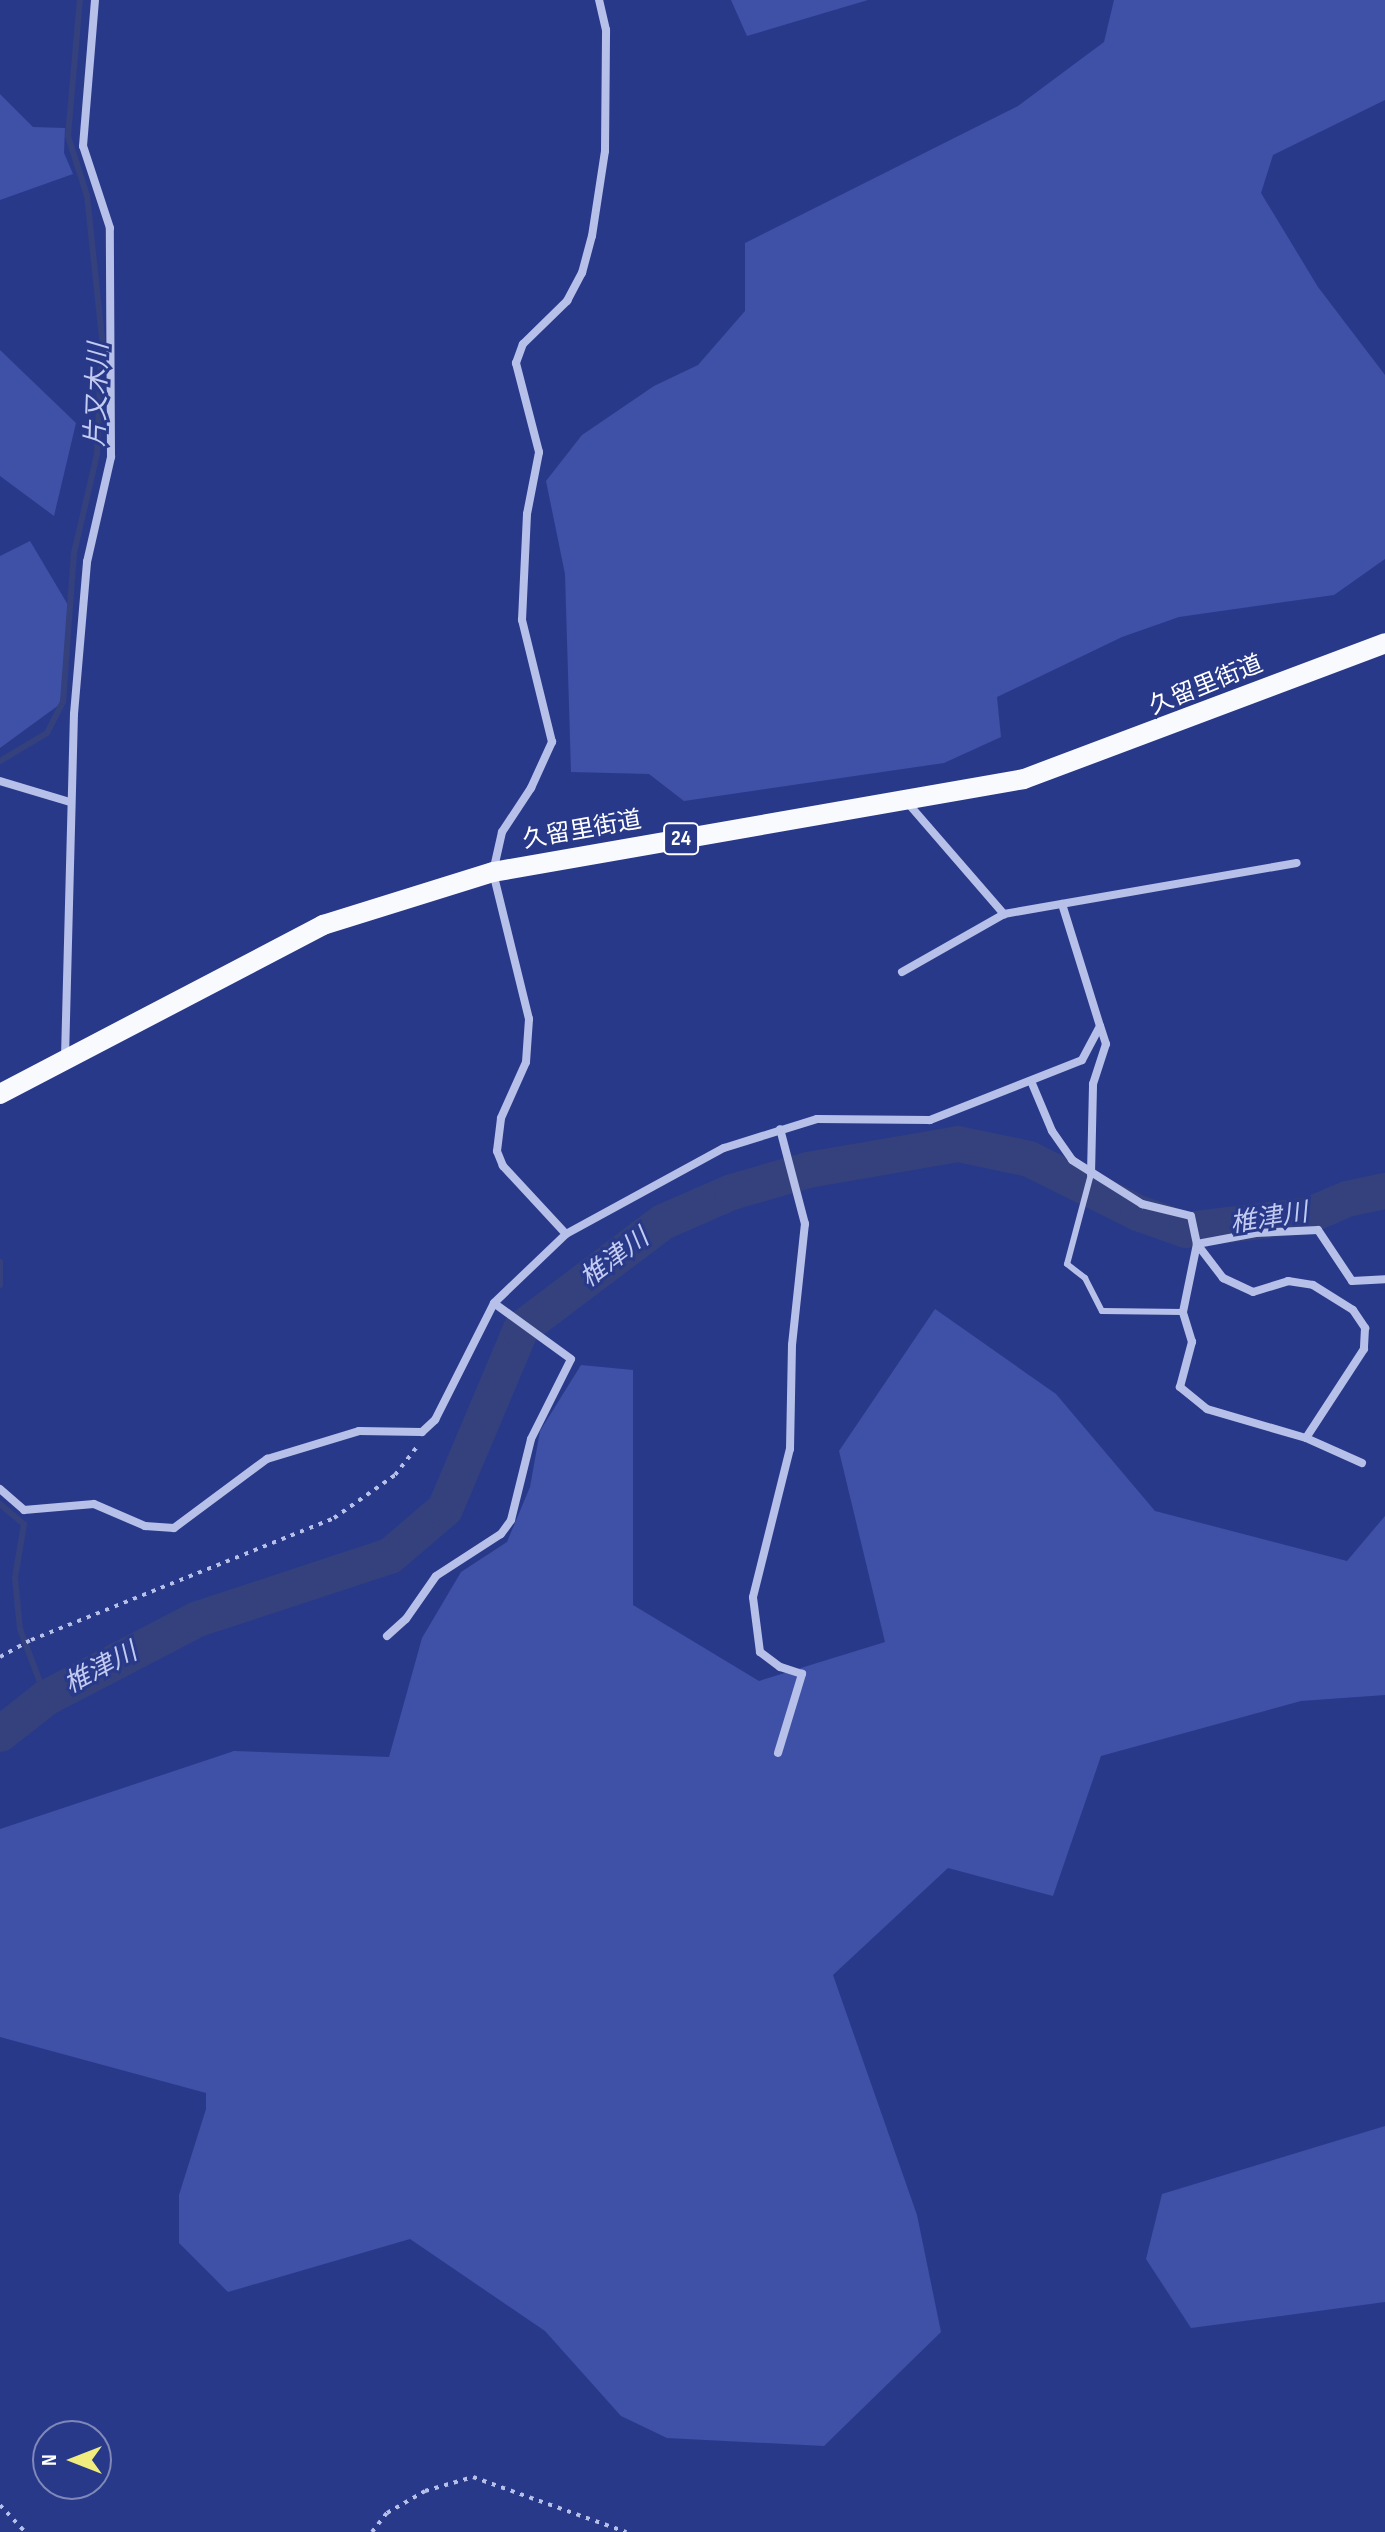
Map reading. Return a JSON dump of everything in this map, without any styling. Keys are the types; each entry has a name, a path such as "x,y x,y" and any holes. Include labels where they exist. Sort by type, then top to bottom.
{"main road":[{"name":"久留里街道","path":"0,1094 65,1057 323,925 493,872 1024,779 1385,643"}],"street":[{"path":"65,1057 70,802 87,562 111,457 110,228 83,146 95,0"},
{"path":"566,1234 503,1166 497,1151 501,1118 526,1062 529,1019 493,872 502,832 537,777 552,742 553,729 538,696 522,620 527,514 539,452 516,363 523,344 567,301 582,273 592,236 605,151 606,30 599,0"},
{"path":"0,781 70,802"},
{"path":"906,801 1004,914"},
{"path":"902,972 1004,914 1297,863"},
{"path":"1062,904 1106,1044 1093,1084 1091,1174"},
{"path":"0,1489 24,1510 94,1504 145,1526 174,1528 267,1459 359,1431 422,1432 435,1420 494,1303 566,1234 724,1148 780,1129 817,1119 930,1120 1031,1081 1082,1060 1094,1045 1100,1026"},
{"path":"1031,1081 1052,1131 1072,1160 1142,1204 1191,1216 1197,1244 1183,1312 1192,1342 1180,1387 1207,1409 1306,1438 1362,1463"},
{"path":"778,1753 802,1674 780,1667 760,1652 753,1597 790,1449 792,1345 805,1224 780,1129"},
{"path":"1197,1244 1318,1230 1352,1281 1385,1279"},
{"path":"1197,1244 1223,1278 1238,1289 1253,1292 1288,1281 1313,1285 1353,1310 1365,1328 1364,1349 1306,1438"},
{"path":"387,1636 406,1619 436,1576 501,1534 511,1520 531,1439 571,1359 494,1303"}],"lane":[{"path":"1091,1174 1067,1264 1085,1278 1102,1311 1183,1312"}],"path":[{"path":"0,1657 31,1640 334,1518 395,1475 418,1449 422,1432"},
{"path":"372,2532 387,2513 425,2491 473,2477 626,2532"},
{"path":"0,2505 25,2532"}],"shaded area":[{"path":"731,0 868,0 747,36"},
{"path":"1114,0 1385,0 1385,100 1273,155 1261,193 1318,287 1385,375 1385,559 1334,595 1179,617 1122,637 997,697 1001,737 944,763 684,801 649,774 571,772 565,574 546,481 582,435 654,386 698,365 745,311 745,243 1018,106 1104,42"},
{"path":"0,94 33,127 65,128 64,153 73,174 0,200"},
{"path":"0,350 76,423 54,516 0,476"},
{"path":"30,541 71,610 63,702 0,748 0,556"},
{"path":"935,1309 1056,1394 1155,1511 1347,1561 1385,1516 1385,1695 1301,1701 1101,1756 1053,1896 948,1868 833,1975 917,2215 941,2332 824,2446 667,2438 621,2416 545,2331 410,2239 228,2292 179,2243 179,2195 206,2109 206,2093 0,2037 0,1829 234,1751 389,1757 422,1638 461,1572 507,1542 530,1487 540,1431 581,1365 633,1370 633,1605 759,1681 885,1642 839,1451"},
{"path":"1385,2126 1385,2302 1191,2328 1146,2259 1162,2194"}],"waterway":[{"name":"片又木川","path":"0,761 47,733 63,702 74,553 97,454 102,338 87,196 68,136 80,0"},
{"name":"椎津川","path":"0,1734 46,1698 198,1619 390,1556 445,1509 521,1329 663,1222 732,1192 808,1170 958,1144 1029,1159 1138,1213 1186,1230 1310,1215 1347,1199 1385,1191"},
{"name":"片又木川","path":"0,1262 0,1285"},
{"name":"片又木川","path":"0,1504 24,1524 15,1578 20,1629 46,1698"}]}
